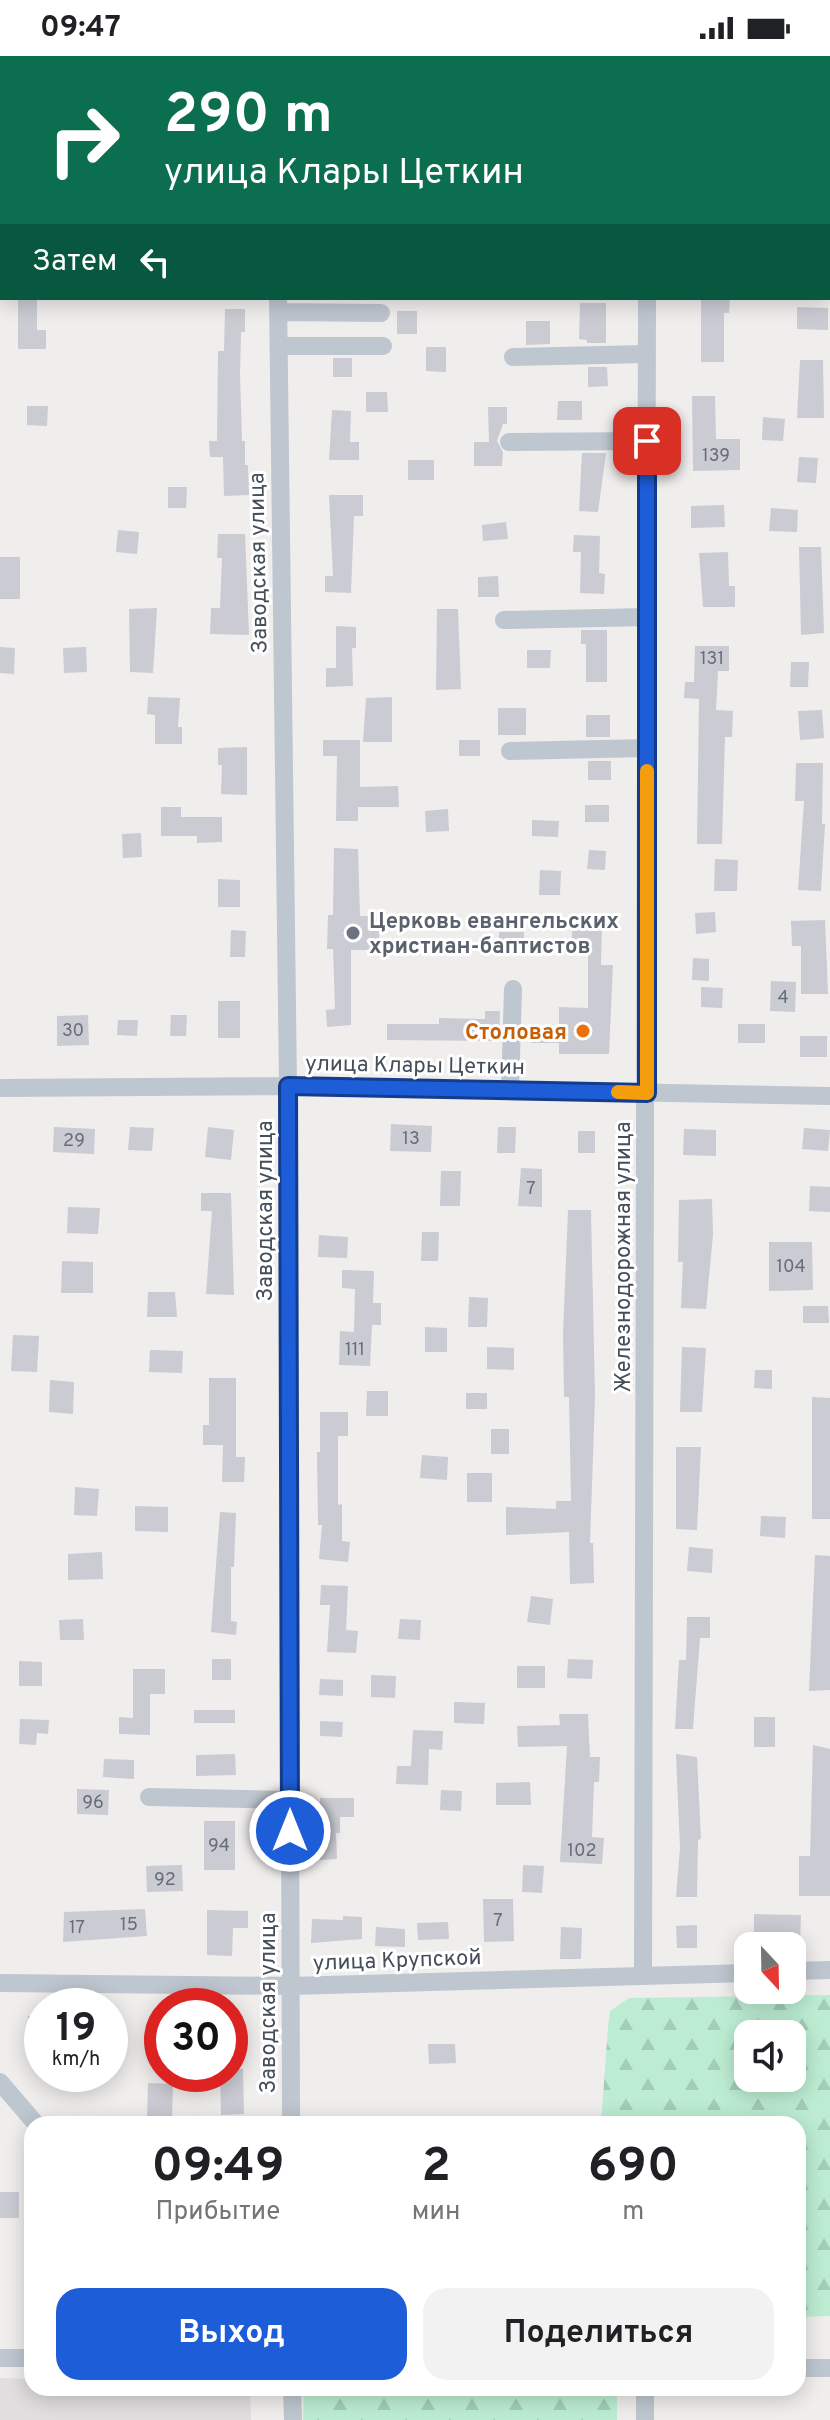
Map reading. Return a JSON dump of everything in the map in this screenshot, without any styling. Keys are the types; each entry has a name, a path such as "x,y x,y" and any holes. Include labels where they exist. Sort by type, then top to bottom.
{"street":[{"name":"Железнодорожная улица","path":"643,1976 647,300"},
{"path":"278,305 381,313"},
{"name":"Заводская улица","path":"278,305 288,1086 291,2116"},
{"path":"279,346 383,346"},
{"path":"513,357 647,354"},
{"path":"509,442 647,441"},
{"path":"504,620 647,617"},
{"path":"510,751 647,748"},
{"path":"510,1090 513,989"},
{"name":"улица Клары Цеткин","path":"0,1088 288,1086 830,1096"},
{"path":"149,1797 290,1800"},
{"path":"806,1971 830,1970"},
{"name":"улица Крупской","path":"0,1983 291,1986 734,1973"},
{"path":"0,2082 29,2116"},
{"path":"0,2358 24,2358"},
{"path":"806,2368 830,2368"},
{"path":"292,2396 293,2420"},
{"path":"645,2396 645,2420"}],"shaded area":[{"path":"0,2378 24,2379 24,2396 250,2396 251,2420 0,2420"}],"green space":[{"path":"806,1995 830,1995 830,2316 806,2317 806,2116 602,2116 610,2011 629,1998 734,1996 734,2004 806,2004"},
{"path":"304,2396 617,2396 617,2420 303,2420"}],"building":[{"path":"18,300 37,300 37,330 46,330 46,349 18,349"},
{"path":"701,300 730,300 729,313 724,313 724,362 701,362"},
{"path":"580,303 606,303 606,343 587,343 587,340 579,339"},
{"path":"797,307 828,308 828,330 797,329"},
{"path":"225,309 245,309 240,375 242,441 245,441 249,495 224,496 223,457 210,457 209,441 217,441 218,351 224,351"},
{"path":"397,311 417,311 417,334 397,334"},
{"path":"526,321 550,321 550,344 526,345"},
{"path":"426,347 446,347 446,372 426,371"},
{"path":"333,358 352,358 352,377 333,377"},
{"path":"800,360 823,360 824,418 797,418"},
{"path":"588,367 607,367 608,386 588,387"},
{"path":"366,392 387,392 388,412 366,412"},
{"path":"692,396 715,396 716,439 740,439 740,470 693,471"},
{"path":"558,401 582,401 582,420 557,420"},
{"path":"27,406 48,406 47,426 27,425"},
{"path":"488,407 507,407 507,424 503,424 497,441 503,452 502,466 474,466 474,442 489,442"},
{"path":"332,410 351,411 350,442 359,442 359,460 329,460"},
{"path":"763,417 785,419 783,441 762,440"},
{"path":"582,453 606,453 598,512 579,511"},
{"path":"799,457 818,458 816,483 797,482"},
{"path":"408,460 434,460 434,480 408,480"},
{"path":"168,487 187,487 186,508 168,508"},
{"path":"329,495 363,495 363,516 354,516 351,593 325,592 325,576 333,576"},
{"path":"724,505 725,527 691,528 691,506"},
{"path":"771,508 798,510 797,532 769,531"},
{"path":"506,522 508,539 483,541 482,525"},
{"path":"118,530 139,532 137,554 116,552"},
{"path":"218,534 245,534 249,635 210,634 211,608 220,608 222,558 217,558"},
{"path":"574,535 600,536 599,573 605,574 604,594 580,593 581,552 573,552"},
{"path":"799,547 821,547 824,633 801,635"},
{"path":"728,552 729,586 735,586 735,607 703,607 699,553"},
{"path":"0,557 20,557 20,599 0,599"},
{"path":"498,576 499,597 478,597 478,577"},
{"path":"157,608 153,673 130,672 129,609"},
{"path":"437,609 458,609 461,689 436,690"},
{"path":"336,626 356,627 356,648 352,648 353,686 326,687 326,668 336,668"},
{"path":"581,630 607,630 607,682 586,682 586,644 581,644"},
{"path":"695,646 729,646 729,671 718,671 716,710 733,711 732,737 725,737 722,844 697,844 699,699 684,698 685,682 694,682"},
{"path":"0,647 15,648 14,674 0,673"},
{"path":"86,647 87,672 64,673 63,648"},
{"path":"527,650 551,650 550,668 527,668"},
{"path":"791,662 809,662 808,687 790,687"},
{"path":"148,697 180,698 178,727 182,727 182,744 155,744 155,715 147,714"},
{"path":"392,697 392,742 363,742 366,698"},
{"path":"498,708 526,708 526,735 498,735"},
{"path":"822,710 824,738 800,740 798,711"},
{"path":"586,715 610,715 610,737 586,737"},
{"path":"323,740 360,740 360,787 398,786 399,807 358,807 358,821 336,821 337,756 323,756"},
{"path":"459,740 480,740 480,756 459,756"},
{"path":"247,747 247,795 221,794 222,765 218,765 218,748"},
{"path":"588,761 611,761 611,780 588,780"},
{"path":"796,763 823,763 822,824 825,824 821,891 798,890 804,801 795,801"},
{"path":"585,805 609,805 609,822 585,822"},
{"path":"161,807 181,807 181,817 222,817 222,842 197,843 197,836 161,836"},
{"path":"448,809 449,831 426,832 425,811"},
{"path":"532,820 559,821 558,837 532,836"},
{"path":"141,833 142,857 123,858 122,834"},
{"path":"334,848 358,849 360,916 379,916 379,950 351,950 351,1025 327,1027 326,1010 335,1009 333,949 327,949 328,915 333,915"},
{"path":"589,850 606,851 605,870 587,869"},
{"path":"715,859 738,860 737,891 714,891"},
{"path":"540,870 561,871 560,895 539,895"},
{"path":"218,879 240,880 240,907 218,907"},
{"path":"715,912 716,932 696,934 695,913"},
{"path":"825,920 828,994 801,994 801,946 792,946 791,921"},
{"path":"572,925 602,925 601,965 613,965 609,1054 559,1054 559,1043 531,1043 531,1030 559,1030 559,1007 588,1008 588,946 572,946"},
{"path":"231,930 246,931 245,957 230,957"},
{"path":"499,932 524,932 524,952 499,952"},
{"path":"693,958 709,959 709,981 692,980"},
{"path":"771,981 796,982 795,1012 770,1011"},
{"path":"701,987 723,988 722,1008 701,1007"},
{"path":"218,1001 240,1001 240,1038 218,1038"},
{"path":"485,1011 500,1011 499,1041 387,1040 387,1024 439,1024 439,1018 485,1019"},
{"path":"88,1015 89,1045 57,1046 57,1016"},
{"path":"171,1015 187,1015 186,1036 170,1036"},
{"path":"118,1020 138,1020 137,1036 117,1035"},
{"path":"738,1024 765,1024 765,1043 738,1043"},
{"path":"800,1036 827,1036 827,1057 800,1057"},
{"path":"391,1124 432,1126 431,1152 390,1151"},
{"path":"54,1127 95,1129 94,1154 53,1152"},
{"path":"130,1127 154,1128 152,1151 128,1150"},
{"path":"208,1127 234,1130 231,1160 205,1157"},
{"path":"498,1127 516,1127 515,1153 497,1153"},
{"path":"804,1128 830,1130 828,1151 802,1149"},
{"path":"684,1129 716,1130 716,1156 683,1155"},
{"path":"578,1131 595,1131 595,1153 578,1153"},
{"path":"521,1168 542,1169 542,1207 518,1206"},
{"path":"441,1171 461,1171 460,1206 440,1206"},
{"path":"810,1186 830,1187 830,1212 809,1211"},
{"path":"201,1193 231,1193 234,1295 206,1294 212,1211 201,1211"},
{"path":"712,1199 713,1235 706,1309 681,1308 683,1262 678,1262 679,1200"},
{"path":"68,1207 100,1208 98,1234 67,1233"},
{"path":"568,1210 591,1210 595,1397 590,1543 593,1543 594,1583 570,1584 569,1532 506,1535 506,1507 556,1509 556,1501 571,1501 569,1397 564,1397 563,1334"},
{"path":"422,1232 439,1232 438,1261 421,1261"},
{"path":"319,1235 348,1237 347,1258 318,1257"},
{"path":"769,1242 812,1242 813,1290 769,1291"},
{"path":"62,1261 93,1262 93,1293 61,1293"},
{"path":"342,1270 374,1271 373,1303 381,1303 381,1325 372,1325 370,1366 339,1365 340,1331 354,1332 355,1289 342,1288"},
{"path":"148,1292 175,1292 177,1317 147,1317"},
{"path":"469,1297 488,1298 487,1327 468,1327"},
{"path":"803,1306 828,1306 829,1323 803,1323"},
{"path":"425,1327 447,1328 447,1352 425,1352"},
{"path":"13,1335 39,1336 37,1372 11,1371"},
{"path":"487,1347 514,1348 514,1370 487,1369"},
{"path":"682,1347 706,1348 702,1412 680,1412"},
{"path":"150,1350 183,1351 182,1373 149,1372"},
{"path":"755,1370 772,1370 772,1389 754,1388"},
{"path":"209,1378 236,1378 236,1457 245,1457 244,1482 222,1482 223,1445 203,1445 203,1425 209,1425"},
{"path":"50,1380 74,1382 73,1414 49,1412"},
{"path":"367,1391 388,1391 388,1416 366,1416"},
{"path":"466,1393 487,1393 487,1409 466,1409"},
{"path":"812,1397 830,1398 830,1519 812,1519"},
{"path":"320,1412 348,1412 348,1436 338,1436 338,1505 342,1504 342,1541 350,1542 348,1562 319,1559 322,1525 318,1525"},
{"path":"491,1429 509,1429 509,1454 491,1454"},
{"path":"676,1447 701,1447 697,1530 676,1529"},
{"path":"422,1455 448,1457 447,1480 420,1478"},
{"path":"467,1473 492,1473 492,1502 467,1502"},
{"path":"75,1487 99,1489 97,1516 74,1515"},
{"path":"135,1506 168,1507 168,1532 135,1531"},
{"path":"220,1512 236,1513 234,1567 231,1567 231,1621 237,1622 236,1635 211,1632"},
{"path":"761,1516 786,1517 785,1538 760,1536"},
{"path":"689,1547 713,1549 712,1573 687,1571"},
{"path":"102,1552 103,1579 68,1580 68,1554"},
{"path":"815,1555 830,1556 830,1690 809,1691"},
{"path":"321,1585 348,1586 346,1630 358,1631 356,1653 327,1652 330,1605 320,1605"},
{"path":"531,1596 553,1599 550,1625 527,1622"},
{"path":"687,1617 710,1617 710,1638 700,1638 693,1729 675,1729 679,1660 686,1660"},
{"path":"83,1619 84,1640 60,1640 59,1620"},
{"path":"400,1619 421,1620 420,1640 398,1639"},
{"path":"212,1659 231,1659 231,1680 212,1680"},
{"path":"568,1659 593,1660 592,1679 567,1678"},
{"path":"19,1661 42,1662 42,1686 19,1686"},
{"path":"517,1666 545,1666 545,1688 517,1688"},
{"path":"133,1669 165,1669 165,1694 150,1694 150,1735 119,1734 119,1717 133,1718"},
{"path":"371,1675 396,1676 395,1698 371,1697"},
{"path":"320,1679 343,1680 343,1696 319,1695"},
{"path":"454,1702 485,1703 484,1724 454,1723"},
{"path":"194,1710 235,1710 235,1723 194,1723"},
{"path":"559,1714 588,1714 590,1757 600,1757 599,1782 594,1782 592,1837 604,1838 602,1864 560,1862 567,1746 518,1747 517,1726 560,1725"},
{"path":"754,1717 775,1717 775,1747 754,1747"},
{"path":"20,1719 49,1720 48,1734 37,1733 36,1745 19,1744"},
{"path":"320,1721 343,1722 342,1737 320,1736"},
{"path":"413,1730 443,1731 442,1750 429,1749 428,1785 396,1784 397,1766 411,1766"},
{"path":"813,1745 830,1749 830,1896 799,1896 799,1856 810,1856"},
{"path":"235,1754 236,1775 196,1776 196,1755"},
{"path":"676,1754 697,1757 701,1839 698,1840 697,1897 676,1897 680,1848"},
{"path":"104,1759 134,1760 134,1779 103,1777"},
{"path":"530,1782 531,1805 496,1805 496,1783"},
{"path":"77,1789 109,1790 108,1815 77,1814"},
{"path":"441,1790 462,1791 461,1811 440,1810"},
{"path":"320,1798 354,1798 354,1817 340,1817 340,1833 336,1833 337,1859 320,1860"},
{"path":"204,1821 235,1821 235,1870 204,1870"},
{"path":"182,1865 183,1891 147,1892 146,1866"},
{"path":"523,1865 544,1866 542,1893 522,1892"},
{"path":"483,1899 513,1899 514,1941 484,1942"},
{"path":"145,1909 147,1936 63,1942 64,1912"},
{"path":"207,1910 248,1911 248,1928 233,1928 232,1956 207,1955"},
{"path":"754,1914 801,1915 800,1932 754,1932"},
{"path":"343,1916 362,1917 362,1939 311,1943 312,1919 343,1920"},
{"path":"448,1922 449,1939 418,1940 417,1923"},
{"path":"697,1925 697,1948 677,1948 676,1926"},
{"path":"376,1927 405,1929 405,1947 375,1946"},
{"path":"561,1927 582,1928 581,1959 560,1959"},
{"path":"428,2044 455,2044 456,2063 429,2064"},
{"path":"148,2092 173,2092 172,2116 147,2116"},
{"path":"220,2092 244,2092 244,2114 221,2115"},
{"path":"0,2192 19,2192 19,2218 0,2218"}],"slow traffic":[{"path":"618,1092 647,1093 647,771"}],"place":[{"name":"Церковь евангельских христиан-баптистов","path":"353,933"},
{"name":"Столовая","path":"583,1031"}],"route":[{"path":"290,1831 288,1086 647,1093 647,441"}]}
